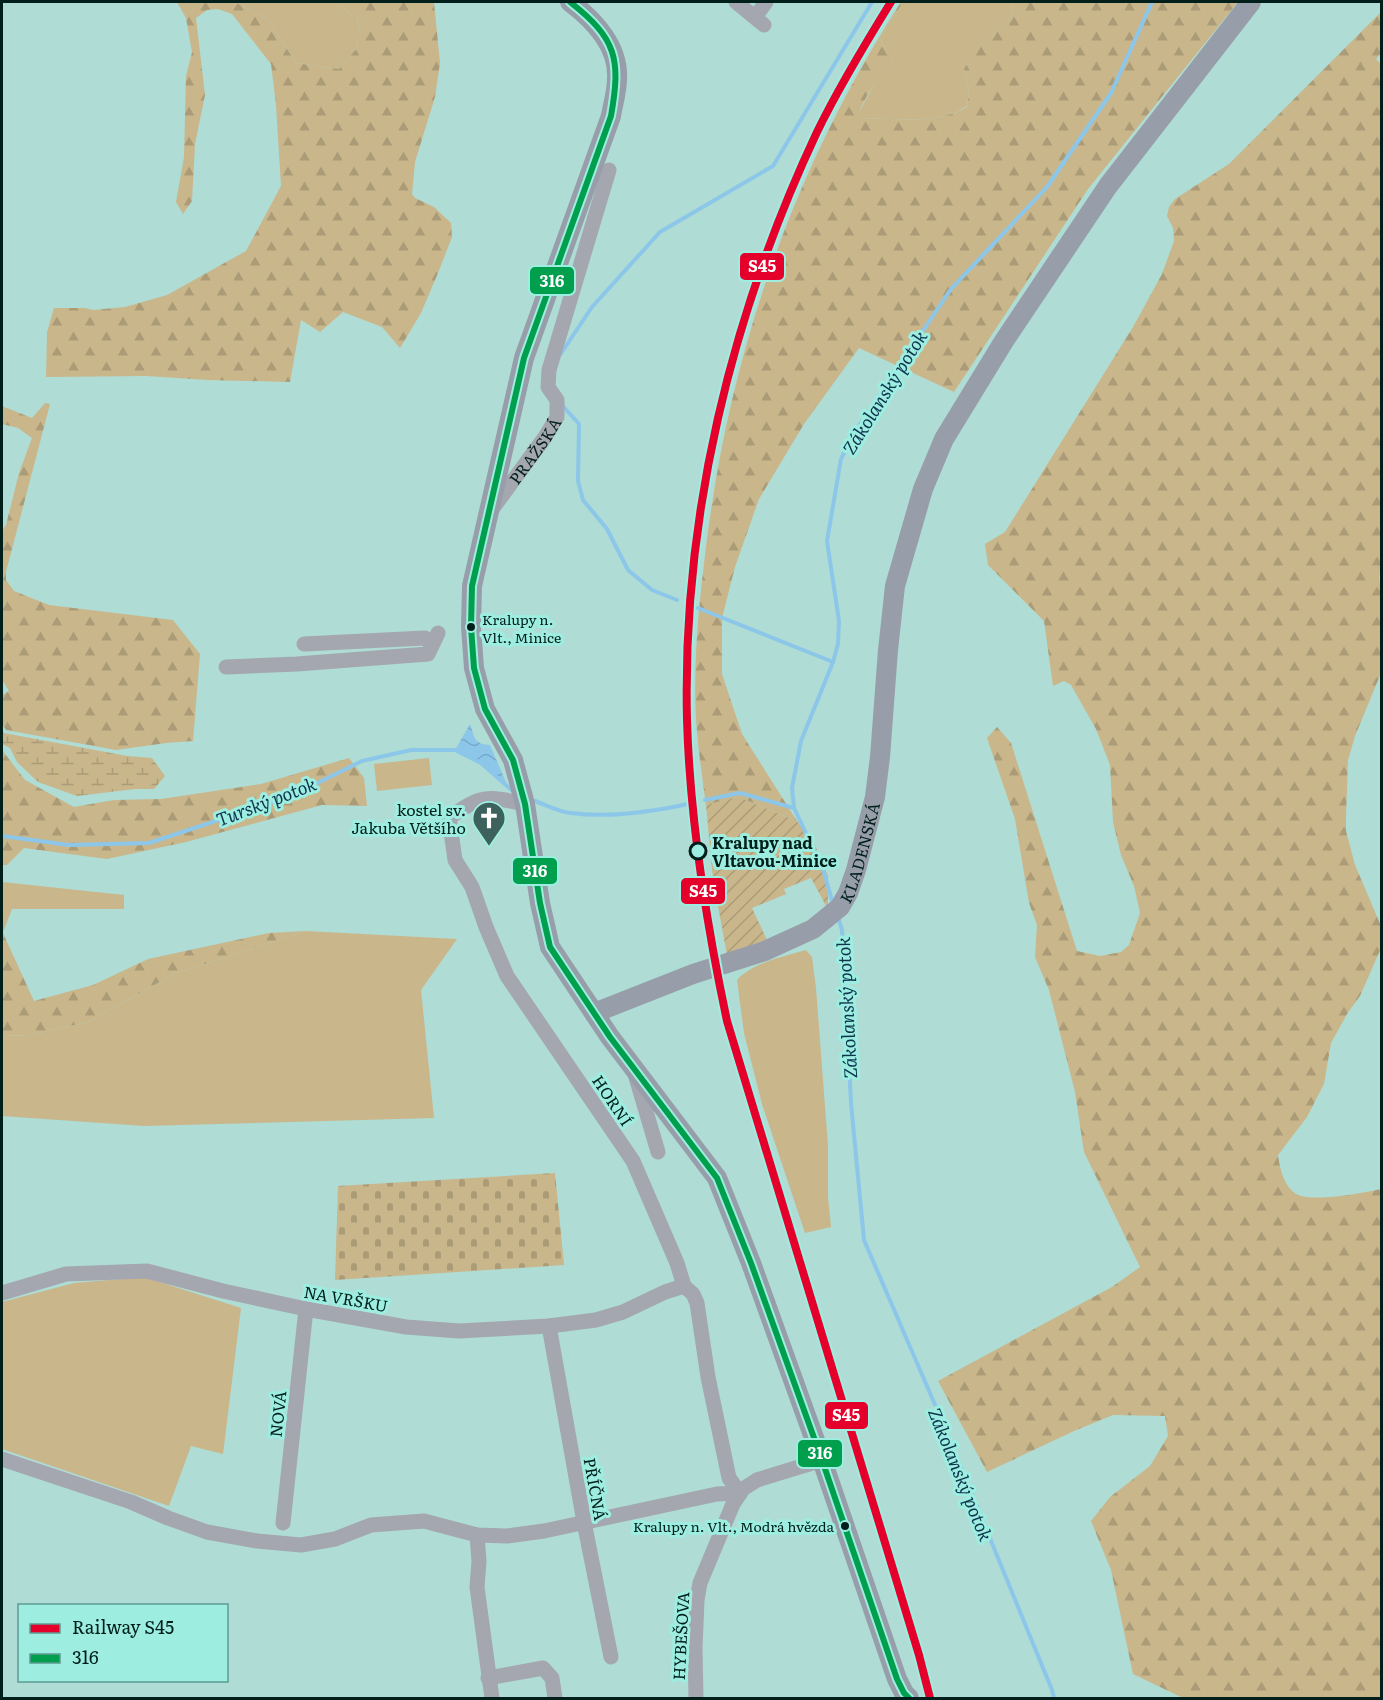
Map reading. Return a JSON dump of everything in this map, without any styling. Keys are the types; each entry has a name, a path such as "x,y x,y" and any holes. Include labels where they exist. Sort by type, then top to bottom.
{"main road":[{"name":"PRAŽSKÁ","path":"573,2 600,30 615,55 617,78 611,116 524,358 472,586 471,627 474,668 485,708 513,760 525,804 540,903 550,947 594,1013 717,1178 752,1263 897,1678 909,1698"},
{"name":"KLADENSKÁ","path":"594,1013 693,974 765,951 813,929 840,907 849,893 875,797 895,586 923,489 944,439 1004,341 1108,186 1251,2"}],"street":[{"path":"736,2 759,21 766,2"},
{"name":"PRAŽSKÁ","path":"487,517 557,417 557,400 548,387 549,370 609,170"},
{"path":"226,667 428,654 435,639 304,644"},
{"name":"HORNÍ","path":"525,804 495,797 482,799 449,818 455,860 472,887 507,976 633,1161 677,1263 684,1286 693,1294 697,1303 708,1377 729,1478 740,1493"},
{"path":"634,1068 658,1152"},
{"name":"NA VRŠKU","path":"2,1293 66,1274 147,1271 306,1309 406,1326 459,1331 549,1326 611,1317 665,1292 684,1286"},
{"name":"NOVÁ","path":"283,1523 306,1309"},
{"name":"PŘÍČNÁ","path":"549,1326 611,1657"},
{"path":"2,1459 131,1502 207,1532 257,1541 302,1545 335,1539 371,1525 424,1521 477,1535 507,1536 535,1532 717,1494 740,1493 757,1480 822,1460"},
{"name":"HYBEŠOVA","path":"696,1698 695,1639 700,1583 733,1504 740,1493"},
{"path":"477,1535 479,1561 477,1587 492,1698"},
{"path":"488,1678 543,1668 552,1678 555,1698"}],"green space":[{"path":"177,2 235,2 269,21 296,63 339,69 357,48 359,22 337,2 434,2 440,63 435,97 415,162 412,194 415,198 434,207 451,223 452,237 421,313 400,348 382,327 343,312 320,332 301,320 290,382 146,376 46,377 47,332 54,308 93,310 125,307 167,295 246,251 281,186 271,64 232,14 218,9 207,10 196,18 205,95 195,144 192,201 183,214 176,202 184,157 186,76 192,52 186,18"},
{"path":"235,2 337,2 359,22 357,48 339,69 296,63 269,21"},
{"path":"903,2 1011,2 1013,16 986,43 976,48 964,69 969,89 967,106 956,113 926,120 856,118 878,77 892,60 880,39"},
{"path":"903,2 880,39 892,60 867,95 857,118 926,120 956,113 967,107 969,89 964,69 976,47 986,43 1013,16 1011,2 1238,2 1088,189 954,392 859,348 804,424 759,499 735,567 722,618 722,674 742,734 797,821 738,797 706,805 696,719 697,633 706,547 717,474 732,402 750,332 772,263 799,196 829,130 863,65"},
{"path":"1381,12 1381,53 1376,59 1382,65 1382,557 1379,578 1382,596 1381,673 1355,736 1348,760 1346,831 1355,865 1381,926 1381,948 1360,996 1331,1043 1324,1084 1307,1117 1278,1155 1286,1183 1298,1195 1316,1198 1351,1195 1381,1189 1381,1698 1183,1698 1133,1674 1111,1570 1091,1521 1110,1497 1150,1466 1168,1436 1165,1416 1113,1415 987,1472 938,1381 1112,1287 1140,1267 1084,1152 1075,1092 1049,990 1035,957 1037,925 1029,903 1015,819 987,738 997,727 1011,743 1077,951 1100,956 1121,952 1129,945 1140,913 1134,886 1121,855 1113,822 1110,765 1096,729 1071,685 1064,681 1053,686 1044,621 988,565 985,544 1005,532 1133,327 1162,274 1174,241 1173,228 1167,216 1169,207 1175,199 1229,164"},
{"path":"45,403 50,404 6,572 6,580 14,591 49,605 173,620 200,654 193,741 116,750 6,730 2,724 2,695 9,691 2,680 2,531 6,525 19,473 32,438 18,428 2,424 2,406 32,418"},
{"path":"2,730 4,733 127,756 152,758 165,776 154,789 77,796 38,782 17,762 10,748 2,744"},
{"path":"2,750 25,780 74,807 114,800 161,799 261,784 349,758 364,778 367,806 322,805 186,842 107,859 24,848 7,865 2,865"},
{"path":"429,758 432,785 377,791 374,764"},
{"path":"738,797 797,821 814,843 828,876 828,906 811,878 784,889 786,894 752,908 767,940 727,955 713,879 706,805"},
{"path":"2,882 124,895 124,909 12,909 3,932"},
{"path":"2,931 34,1001 93,985 148,959 269,933 306,931 174,974 88,1022 29,1035 2,1036"},
{"path":"306,931 457,939 421,990 434,1118 144,1126 2,1116 2,1036 29,1035 88,1022 174,974"},
{"path":"806,950 812,957 816,988 828,1146 828,1197 831,1227 805,1233 762,1104 744,1033 737,980 760,964"},
{"path":"555,1173 564,1265 335,1280 338,1186"},
{"path":"144,1277 241,1308 223,1454 191,1446 169,1506 2,1449 2,1302 74,1283"}],"water":[{"path":"470,724 478,741 490,745 508,787 481,763 455,750"}],"waterway":[{"path":"560,355 592,307 660,232 773,166 872,2"},
{"name":"Zákolanský potok","path":"833,904 823,869 794,808 792,788 801,741 838,644 839,621 827,541 841,459 854,433 951,289 1047,187 1111,93 1152,2"},
{"path":"561,404 579,424 578,481 583,500 607,529 628,570 652,590 677,600"},
{"path":"698,608 833,662"},
{"name":"Turský potok","path":"2,836 69,845 149,843 291,796 362,761 411,750 455,750 481,763 515,793"},
{"name":"Turský potok","path":"705,800 740,793 794,808"},
{"name":"Turský potok","path":"535,801 566,812 600,815 644,812 688,804"},
{"name":"Zákolanský potok","path":"838,917 842,930 851,1103 864,1240 942,1421 1054,1698"}],"rail line":[{"name":"S45","path":"891,2 843,82 817,132 787,201 760,273 737,345 718,418 703,493 693,568 688,644 687,720 700,872 727,1021 919,1655 930,1698"}],"transit line":[{"name":"316","path":"570,2 598,27 612,51 615,65 614,96 611,116 524,358 472,586 471,627 474,668 485,709 513,760 525,804 540,903 550,947 610,1037 717,1178 751,1263 822,1460 897,1679 909,1698"}],"place":[{"name":"Kralupy n. Vlt., Minice","path":"471,627"},
{"name":"kostel sv. Jakuba Většího","path":"489,847"},
{"name":"Kralupy nad Vltavou-Minice","path":"698,851"},
{"name":"Kralupy n. Vlt., Modrá hvězda","path":"845,1526"}]}
